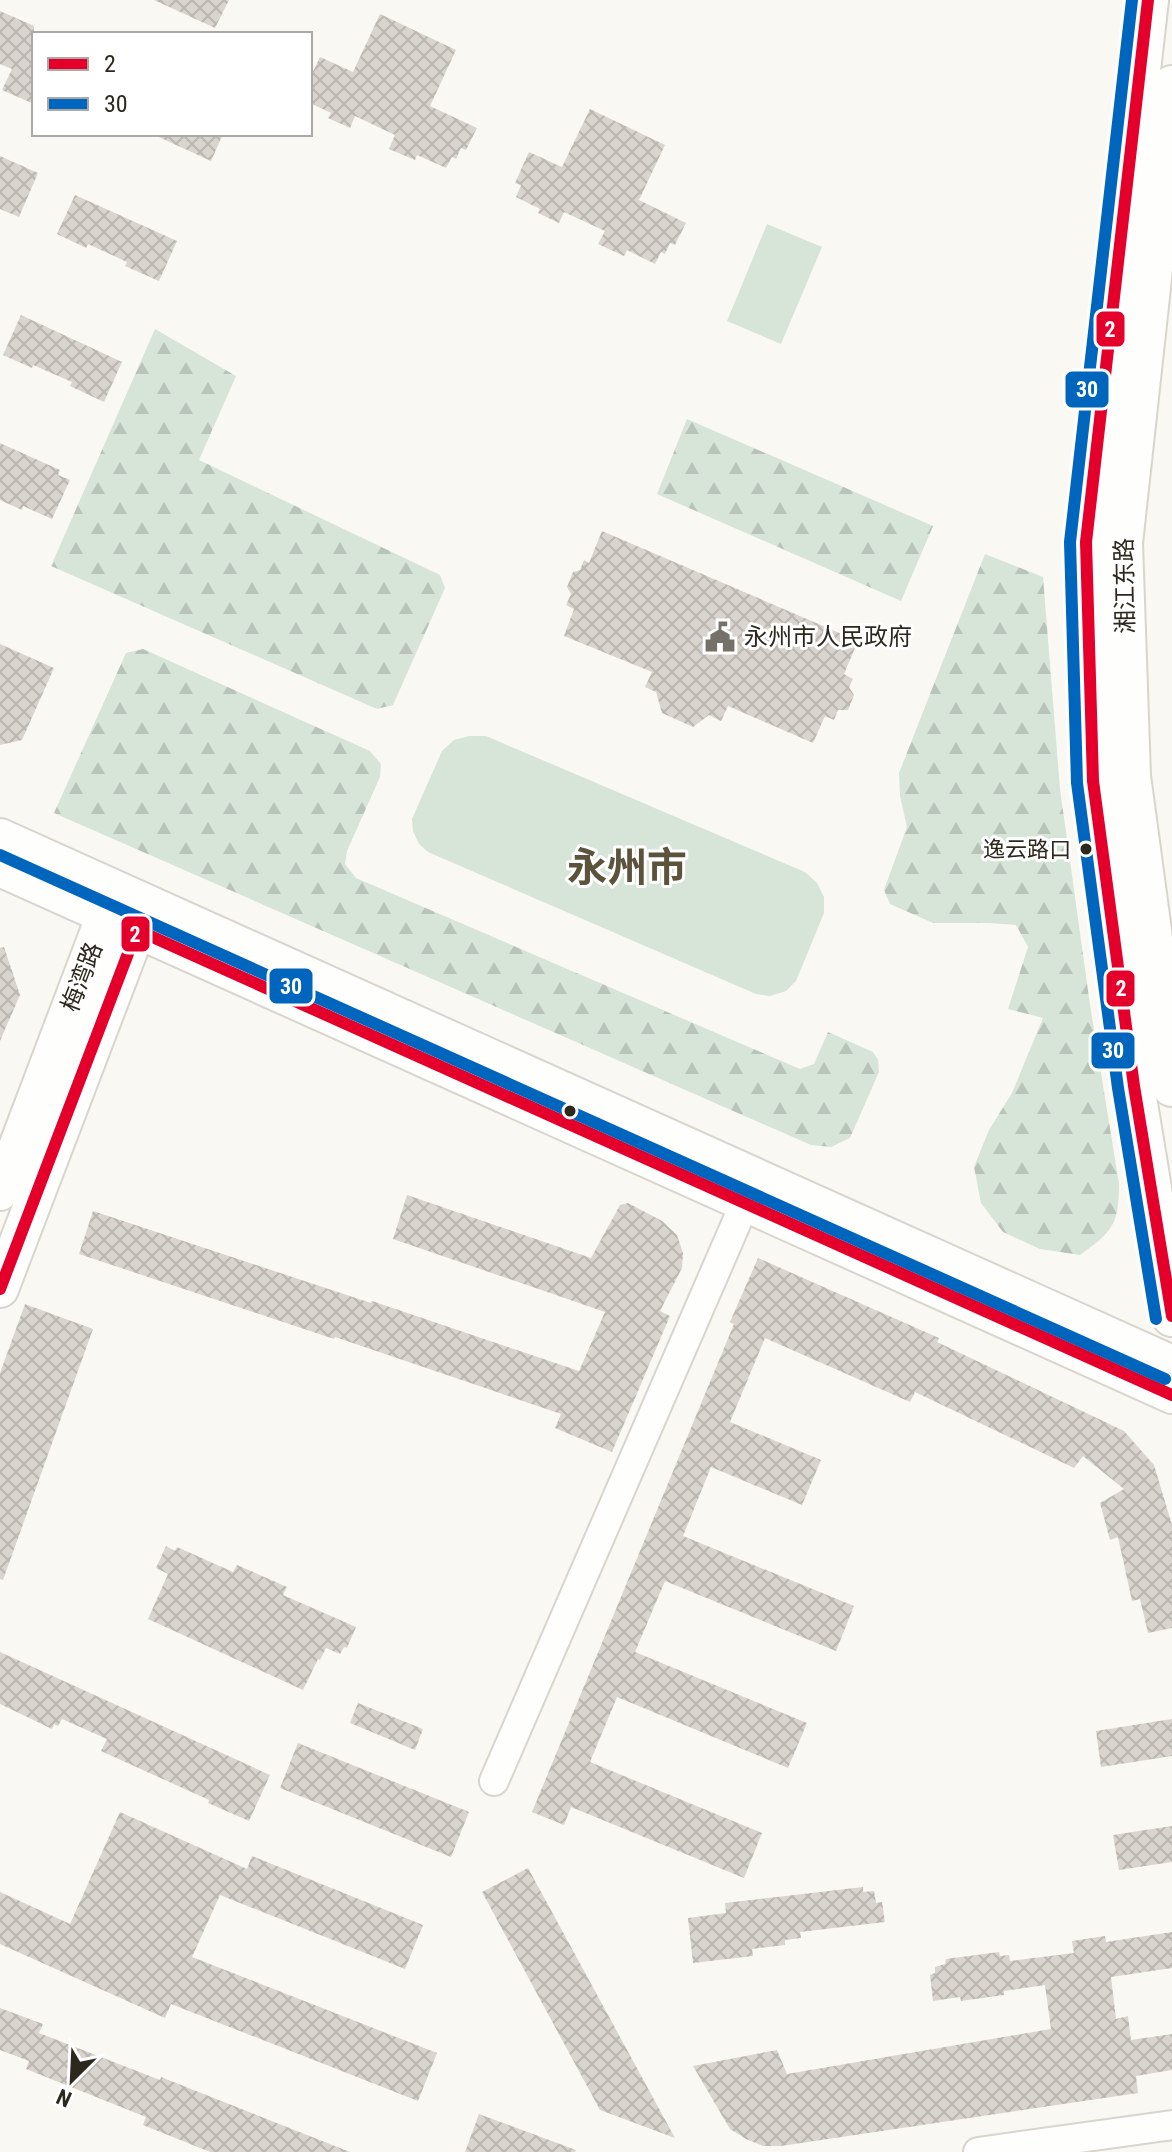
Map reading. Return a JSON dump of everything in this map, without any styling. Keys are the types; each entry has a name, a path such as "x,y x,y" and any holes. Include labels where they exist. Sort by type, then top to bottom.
{"main road":[{"name":"湘江东路","path":"1148,0 1086,542 1093,781 1134,1086 1172,1316"},
{"name":"湘江东路","path":"1172,86 1122,543 1130,776 1172,1086"}],"street":[{"path":"0,837 124,914 745,1203 1172,1395"},
{"path":"0,868 124,914 1172,1364"},
{"name":"梅湾路","path":"0,1192 124,914"},
{"name":"梅湾路","path":"0,1289 124,914"},
{"path":"494,1781 745,1203"},
{"path":"978,2152 1172,2125"}],"green space":[{"path":"767,224 822,247 781,344 727,321"},
{"path":"155,329 236,376 199,460 440,575 445,588 393,705 377,709 51,566"},
{"path":"687,419 933,526 901,601 657,494"},
{"path":"985,554 1043,577 1060,789 1119,1184 1112,1226 1080,1255 1040,1249 1003,1232 981,1203 974,1167 989,1130 1012,1093 1043,1018 1008,1009 1028,947 1016,925 933,923 890,904 884,890 907,827 899,773"},
{"path":"143,649 370,751 381,764 380,777 347,851 345,864 356,878 800,1069 814,1064 828,1032 873,1052 878,1060 879,1072 850,1138 831,1147 811,1145 54,813 126,653"},
{"path":"486,736 805,872 817,883 824,897 824,913 796,981 786,991 770,996 756,994 428,852 419,844 412,819 442,751 454,740"}],"building":[{"path":"154,0 229,0 215,28"},
{"path":"0,11 34,26 32,103 2,90 12,69 0,64"},
{"path":"380,14 456,50 430,106 477,128 466,150 461,148 456,159 452,157 446,168 417,155 415,160 389,149 395,135 355,116 350,128 328,118 331,113 312,104 312,74 320,57 353,72"},
{"path":"590,109 665,145 639,200 686,223 675,245 670,243 655,264 627,250 624,256 598,244 605,231 564,212 559,223 516,197 521,185 515,183 529,152 562,167"},
{"path":"156,136 222,136 211,161"},
{"path":"0,156 38,173 19,217 0,209"},
{"path":"75,195 177,241 159,281 125,266 127,262 88,244 86,248 57,234"},
{"path":"21,315 122,362 104,402 70,386 72,382 3,355"},
{"path":"0,443 60,470 58,475 70,480 52,519 0,500"},
{"name":"永州市人民政府","path":"602,531 858,641 844,674 853,679 849,687 854,695 848,710 838,710 834,720 825,716 813,743 728,706 721,721 709,715 693,727 662,713 656,692 645,687 652,672 564,636 574,609 566,605 571,594 567,587 573,572 580,570 584,560 589,563"},
{"path":"0,644 54,668 22,740 0,745"},
{"path":"4,947 20,995 0,1041 0,948"},
{"path":"407,1195 591,1258 620,1205 628,1203 662,1221 677,1235 683,1253 682,1268 660,1311 670,1316 612,1452 555,1428 561,1414 79,1254 93,1211 579,1371 605,1312 393,1239"},
{"path":"758,1258 939,1338 937,1342 1124,1431 1154,1465 1172,1525 1172,1628 1148,1633 1140,1599 1132,1601 1118,1537 1110,1540 1100,1503 1124,1489 1083,1456 1074,1468 915,1392 910,1402 765,1338 730,1422 821,1460 802,1505 711,1467 683,1536 854,1606 836,1651 665,1581 635,1652 807,1723 788,1768 617,1697 590,1762 762,1833 744,1878 571,1807 564,1825 532,1812 734,1324 730,1322"},
{"path":"25,1304 93,1329 3,1580 0,1579 0,1373"},
{"path":"166,1546 175,1551 177,1547 233,1572 237,1565 287,1587 283,1595 356,1627 347,1648 344,1647 340,1654 326,1648 303,1690 148,1619 168,1574 156,1568"},
{"path":"0,1652 270,1775 249,1821 101,1751 107,1739 62,1719 52,1729 0,1704"},
{"path":"358,1703 423,1729 415,1750 350,1723"},
{"path":"1172,1719 1172,1756 1101,1767 1096,1731"},
{"path":"298,1743 469,1812 451,1857 280,1788"},
{"path":"120,1812 247,1869 252,1856 423,1925 405,1969 220,1895 192,1957 437,2053 418,2101 171,2004 165,2018 0,1944 0,1892 70,1924"},
{"path":"1172,1826 1172,1862 1119,1870 1113,1835"},
{"path":"528,1868 675,2138 600,2110 482,1892"},
{"path":"863,1887 863,1892 874,1891 876,1903 882,1902 885,1922 800,1932 801,1938 785,1940 785,1945 752,1949 753,1956 693,1963 688,1918 726,1913 725,1903"},
{"path":"1172,1932 1172,1968 1111,1977 1116,2019 1128,2016 1131,2040 1172,2034 1172,2070 1136,2076 1138,2093 781,2146 763,2146 730,2129 693,2066 777,2050 787,2074 1051,2029 1045,1985 1004,1991 1004,1995 933,2001 930,1975 935,1973 935,1967 945,1964 946,1959 999,1952 1000,1956 1009,1955 1010,1961 1074,1953 1072,1941 1105,1936 1106,1942"},
{"path":"0,2008 43,2024 39,2033 160,2080 161,2077 350,2152 210,2152 143,2125 146,2117 26,2069 29,2061 0,2050"},
{"path":"479,2114 576,2150 465,2152"}],"transit line":[{"name":"30","path":"1132,0 1070,542 1077,783 1118,1088 1156,1319"},
{"name":"2","path":"1148,0 1086,542 1093,781 1134,1086 1172,1316"},
{"name":"30","path":"0,855 1165,1379"},
{"name":"2","path":"0,1289 137,930 1172,1395"}],"place":[{"name":"永州市人民政府","path":"720,637"},
{"name":"逸云路口","path":"1086,849"}],"district":[{"name":"永州市","path":"627,867"}]}
